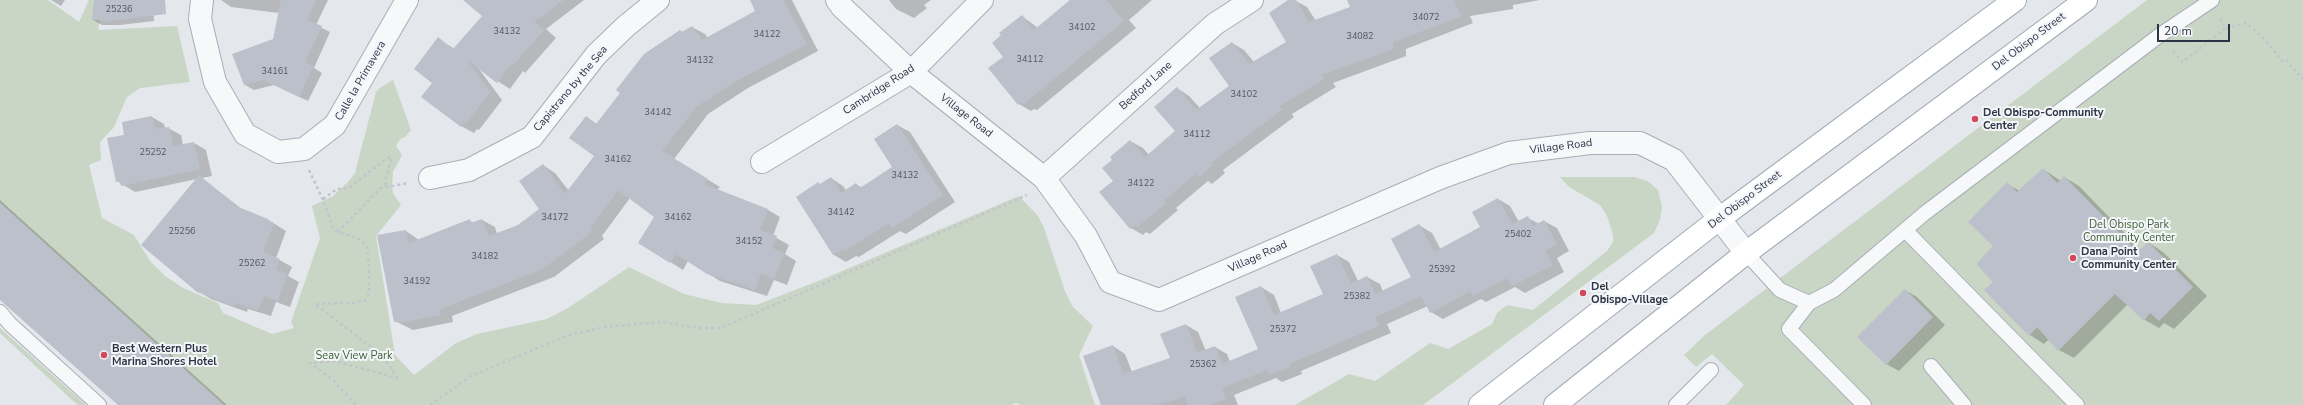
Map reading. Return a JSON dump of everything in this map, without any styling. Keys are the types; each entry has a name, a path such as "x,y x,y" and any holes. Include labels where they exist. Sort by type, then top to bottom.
{"main road":[{"name":"Del Obispo Street","path":"1480,405 1720,219 2015,0"},
{"name":"Del Obispo Street","path":"1555,405 1746,253 2086,0"}],"street":[{"name":"Calle la Primavera","path":"202,0 200,19 215,82 245,134 278,152 304,149 335,125 407,0"},
{"name":"Capistrano by the Sea","path":"430,178 469,170 532,137 596,55 625,27 658,0"},
{"name":"Village Road","path":"837,0 842,7 911,72 1046,181 1086,236 1110,282 1159,300 1440,178 1509,154 1590,143 1640,143 1674,160 1746,253"},
{"name":"Cambridge Road","path":"762,162 911,72 982,0"},
{"name":"Bedford Lane","path":"1046,181 1215,24 1252,0"}],"lane":[{"path":"1864,405 1789,329 1809,304 1834,290 1905,230 2160,35 2210,1"},
{"path":"1905,230 2077,405"},
{"path":"1746,253 1780,290 1809,304"},
{"path":"0,312 10,324 99,405"},
{"path":"1931,366 1964,405"},
{"path":"1676,405 1711,370"}],"path":[{"path":"2210,1 2226,28"},
{"path":"2160,35 2182,62 2226,28 2246,23 2262,36 2282,61 2285,59 2303,79"},
{"path":"299,150 323,199 333,228 338,232 351,235 367,246 369,293 366,300 354,303 315,304 384,357 397,378 335,361 310,363 333,380 356,405"},
{"path":"323,199 337,189 349,188 387,158 392,158 386,177 386,187"},
{"path":"338,232 375,193 386,187 430,178"},
{"path":"430,405 471,376 569,335 605,327 660,322 699,328 720,328 1024,197 1046,181"}],"green space":[{"name":"Seav View Park","path":"0,0 48,0 79,22 89,0 103,0 98,30 177,26 190,82 140,88 127,97 114,127 100,142 101,160 89,165 102,218 134,235 150,261 165,276 183,288 218,303 223,313 272,334 294,328 291,322 320,238 312,206 333,196 355,173 376,92 381,87 393,80 411,130 405,137 400,139 396,146 402,155 393,172 392,187 393,193 401,205 376,236 395,355 414,375 456,343 477,334 547,319 568,308 629,267 684,294 722,303 756,305 821,280 1019,196 1038,216 1044,228 1065,291 1072,306 1093,326 1079,355 1095,405 1021,405 1016,403 1011,405 224,405 0,203"},
{"name":"Del Obispo Park Community Center","path":"2147,0 2303,0 2303,405 1726,405 1744,385 1712,354 1696,367 1684,355 1705,335"},
{"path":"1560,177 1635,177 1649,182 1658,190 1662,206 1660,220 1654,233 1423,405 1295,405 1349,374 1375,381 1430,343 1448,349 1492,324 1497,313 1507,305 1533,310 1607,251 1613,242 1613,235 1607,216 1600,205 1569,187"},
{"path":"0,328 86,405 78,405 72,400 0,333"}],"building":[{"path":"94,0 165,0 166,14 110,21 92,20"},
{"path":"281,0 316,0 307,20 322,26 305,62 313,66 299,97 264,80 244,85 232,54 273,39"},
{"path":"463,0 563,0 534,22 544,30 512,66 510,65 497,83 466,59 490,92 466,124 464,123 461,127 421,97 432,83 414,69 438,37 453,49 482,16"},
{"path":"750,0 783,0 807,44 736,81 696,107 662,151 708,179 704,184 768,209 760,230 777,236 772,248 784,253 774,279 761,273 755,290 707,274 676,254 670,263 638,243 654,217 618,190 590,229 592,232 541,270 440,309 441,315 399,323 399,321 394,322 377,235 406,230 409,243 470,219 471,223 482,219 489,236 518,225 539,209 519,181 543,164 565,194 594,156 569,138 586,116 596,124 620,93 616,90 644,54 680,30 682,32 692,26 702,40 755,11"},
{"path":"1070,0 1106,0 1124,21 1024,104 1022,102 1018,105 988,68 1003,57 992,43 1001,35 999,33 1022,15 1034,30"},
{"path":"1288,0 1296,0 1309,22 1350,7 1347,0 1454,0 1461,16 1394,42 1393,49 1321,75 1324,79 1280,106 1282,110 1211,163 1213,165 1199,177 1196,174 1164,200 1166,203 1137,227 1134,225 1130,229 1099,192 1113,181 1102,168 1112,160 1110,157 1130,140 1145,157 1175,131 1154,107 1177,87 1196,110 1229,86 1209,58 1232,42 1249,64 1286,42 1269,13"},
{"path":"152,116 155,129 169,127 173,146 194,142 200,169 121,186 120,181 116,182 107,138 124,135 122,122"},
{"path":"897,124 943,195 892,228 889,223 845,251 844,249 833,255 796,197 818,182 820,184 831,177 841,193 856,183 860,188 892,167 874,139"},
{"name":"Dana Point Community Center","path":"2043,168 2057,183 2064,176 2138,252 2148,242 2193,287 2159,321 2150,313 2144,321 2115,294 2058,351 2037,327 2029,336 1984,290 1993,282 1976,264 1993,246 1968,222 2007,182 2017,192"},
{"path":"199,175 236,206 268,219 267,221 274,223 263,252 280,259 275,270 287,274 278,301 264,296 258,310 235,303 234,306 197,292 141,245"},
{"path":"1498,198 1512,224 1528,216 1533,226 1544,220 1557,244 1545,251 1553,265 1512,286 1507,278 1473,296 1470,291 1430,313 1421,296 1375,317 1379,326 1289,364 1290,367 1269,375 1267,370 1222,388 1226,399 1211,405 1188,405 1185,396 1157,405 1101,405 1083,356 1113,345 1123,374 1170,358 1160,334 1186,324 1197,353 1215,346 1222,364 1258,349 1235,297 1261,286 1274,315 1323,294 1310,266 1337,254 1351,284 1367,276 1375,294 1411,277 1391,239 1419,224 1434,252 1480,227 1472,212"},
{"name":"Best Western Plus Marina Shores Hotel","path":"0,203 224,405 118,405 0,300"},
{"path":"1905,289 1933,317 1886,365 1857,337"}],"place":[{"name":"Del Obispo-Community Center","path":"1975,119"},
{"name":"Dana Point Community Center","path":"2073,258"},
{"name":"Del Obispo-Village","path":"1583,293"},
{"name":"Best Western Plus Marina Shores Hotel","path":"104,355"}]}
